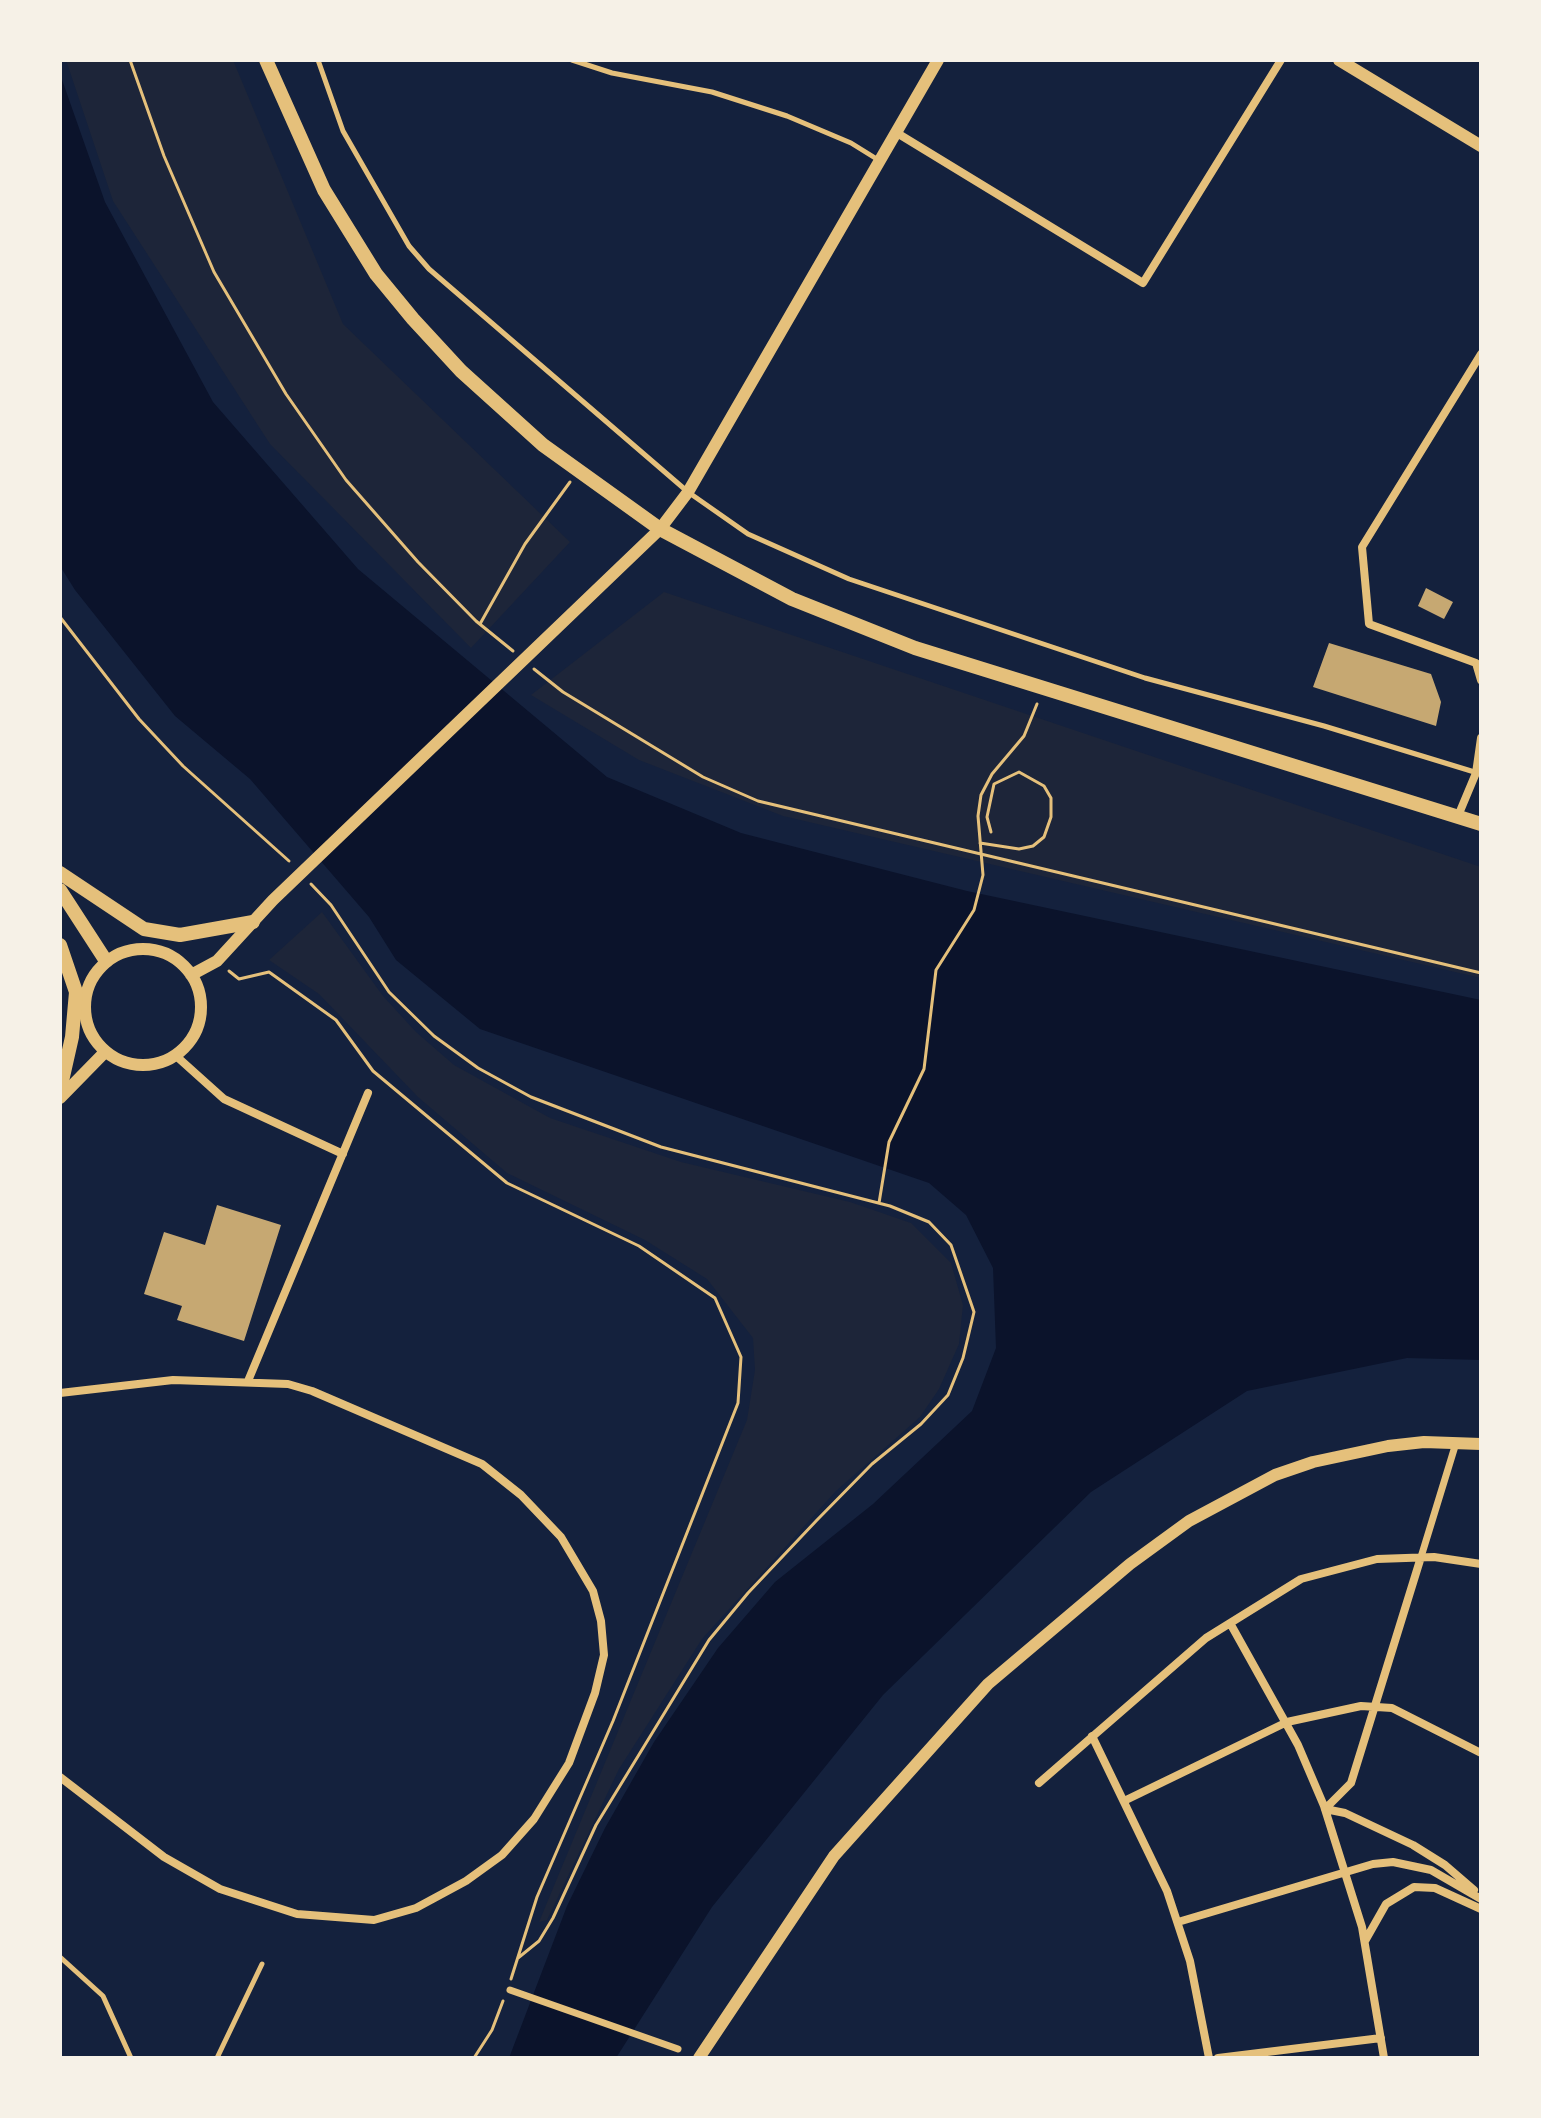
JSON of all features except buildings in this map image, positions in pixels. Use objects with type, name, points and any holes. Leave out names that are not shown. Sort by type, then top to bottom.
[{"type":"main road","points":[[266,60],[324,190],[376,274],[461,371],[578,472],[660,529],[835,619],[1043,689],[1481,824]]},
{"type":"main road","points":[[60,873],[144,929],[180,935],[253,922]]},
{"type":"main road","points":[[60,890],[106,961]]},
{"type":"main road","points":[[60,945],[76,992],[72,1037],[60,1090]]},
{"type":"street","points":[[191,975],[217,961],[273,900],[660,529],[688,492],[938,60]]},
{"type":"street","points":[[897,133],[1143,283],[1281,60]]},
{"type":"street","points":[[1339,60],[1481,146]]},
{"type":"street","points":[[1481,354],[1362,547],[1369,624],[1476,663],[1481,680]]},
{"type":"street","points":[[1458,816],[1478,774],[1481,738]]},
{"type":"street","points":[[132,950],[160,951],[176,959],[191,975],[201,1007],[198,1026],[189,1042],[175,1055],[158,1063],[139,1065],[121,1061],[105,1052],[94,1039],[84,1006],[91,981],[106,961],[132,950]]},
{"type":"street","points":[[60,1098],[105,1052]]},
{"type":"street","points":[[175,1055],[224,1099],[343,1154]]},
{"type":"street","points":[[248,1381],[368,1093]]},
{"type":"street","points":[[60,1393],[173,1380],[288,1384],[312,1391],[482,1464],[521,1495],[561,1537],[593,1591],[601,1621],[604,1655],[595,1693],[569,1763],[534,1819],[502,1855],[466,1881],[416,1908],[363,1921],[297,1914],[242,1897],[192,1876],[60,1777]]},
{"type":"street","points":[[1325,1809],[1351,1783],[1456,1443]]},
{"type":"street","points":[[699,2058],[834,1856],[988,1684],[1119,1572],[1189,1521],[1275,1475],[1313,1462],[1388,1446],[1481,1444]]},
{"type":"street","points":[[1039,1783],[1230,1623],[1278,1590],[1322,1571],[1377,1559],[1421,1557],[1481,1564]]},
{"type":"street","points":[[1230,1623],[1287,1722],[1325,1809],[1348,1872],[1365,1942],[1384,2058]]},
{"type":"street","points":[[1126,1800],[1287,1722],[1361,1706],[1392,1708],[1481,1753]]},
{"type":"street","points":[[1092,1736],[1126,1800],[1178,1922],[1209,2058]]},
{"type":"street","points":[[1325,1809],[1345,1813],[1413,1845],[1445,1865],[1481,1897]]},
{"type":"street","points":[[1178,1922],[1373,1864],[1412,1865],[1450,1879],[1481,1897]]},
{"type":"street","points":[[1365,1942],[1386,1904],[1414,1887],[1435,1888],[1481,1909]]},
{"type":"street","points":[[510,1990],[678,2049]]},
{"type":"street","points":[[1218,2058],[1381,2038]]},
{"type":"lane","points":[[318,60],[343,131],[418,257],[688,492],[748,534],[849,579],[1145,678],[1282,714],[1478,774]]},
{"type":"lane","points":[[572,60],[612,73],[712,92],[787,116],[851,143],[880,161]]},
{"type":"lane","points":[[60,1957],[103,1996],[131,2058]]},
{"type":"lane","points":[[217,2058],[262,1964]]},
{"type":"path","points":[[130,60],[164,156],[214,272],[286,394],[346,480],[418,562],[480,624],[515,653]]},
{"type":"path","points":[[480,624],[525,544],[578,472]]},
{"type":"path","points":[[60,617],[129,707],[183,766],[292,865]]},
{"type":"path","points":[[527,663],[563,692],[703,777],[758,801],[1481,973]]},
{"type":"path","points":[[879,1203],[889,1142],[924,1069],[936,970],[974,910],[983,875],[981,795],[992,774],[1024,736],[1043,689]]},
{"type":"path","points":[[980,843],[1019,849],[1033,846],[1044,837],[1051,817],[1051,798],[1044,786],[1019,772],[994,784],[987,817],[991,832]]},
{"type":"path","points":[[302,875],[331,905],[389,992],[434,1036],[478,1068],[531,1097],[661,1147],[879,1203],[929,1222],[951,1245],[974,1312],[963,1358],[948,1395],[921,1424],[872,1464],[817,1520],[709,1640],[596,1825],[553,1918],[539,1941],[518,1958]]},
{"type":"path","points":[[217,961],[239,979],[269,972],[336,1020],[373,1071],[507,1183],[639,1246],[715,1298],[741,1357],[738,1403],[613,1721],[537,1897],[492,2030],[474,2058]]},
{"type":"shaded area","points":[[66,60],[233,60],[343,324],[570,542],[471,648],[270,444],[113,201]]},
{"type":"shaded area","points":[[60,74],[105,202],[213,402],[358,569],[607,777],[741,833],[967,891],[1481,1000],[1481,1360],[1407,1358],[1247,1391],[1091,1492],[883,1695],[712,1907],[616,2058],[509,2058],[567,1906],[605,1828],[654,1742],[718,1648],[775,1582],[873,1504],[972,1411],[996,1348],[993,1268],[966,1215],[929,1183],[480,1029],[396,960],[369,917],[250,779],[175,716],[75,590],[60,566]]},
{"type":"shaded area","points":[[664,592],[1481,867],[1481,978],[783,816],[639,760],[531,695]]},
{"type":"shaded area","points":[[322,912],[383,996],[416,1032],[454,1065],[550,1118],[681,1162],[850,1202],[911,1223],[951,1263],[963,1305],[959,1344],[939,1389],[920,1417],[836,1491],[702,1639],[619,1769],[547,1920],[539,1922],[747,1420],[755,1370],[753,1338],[707,1279],[645,1240],[507,1173],[418,1097],[319,994],[269,960]]}]
